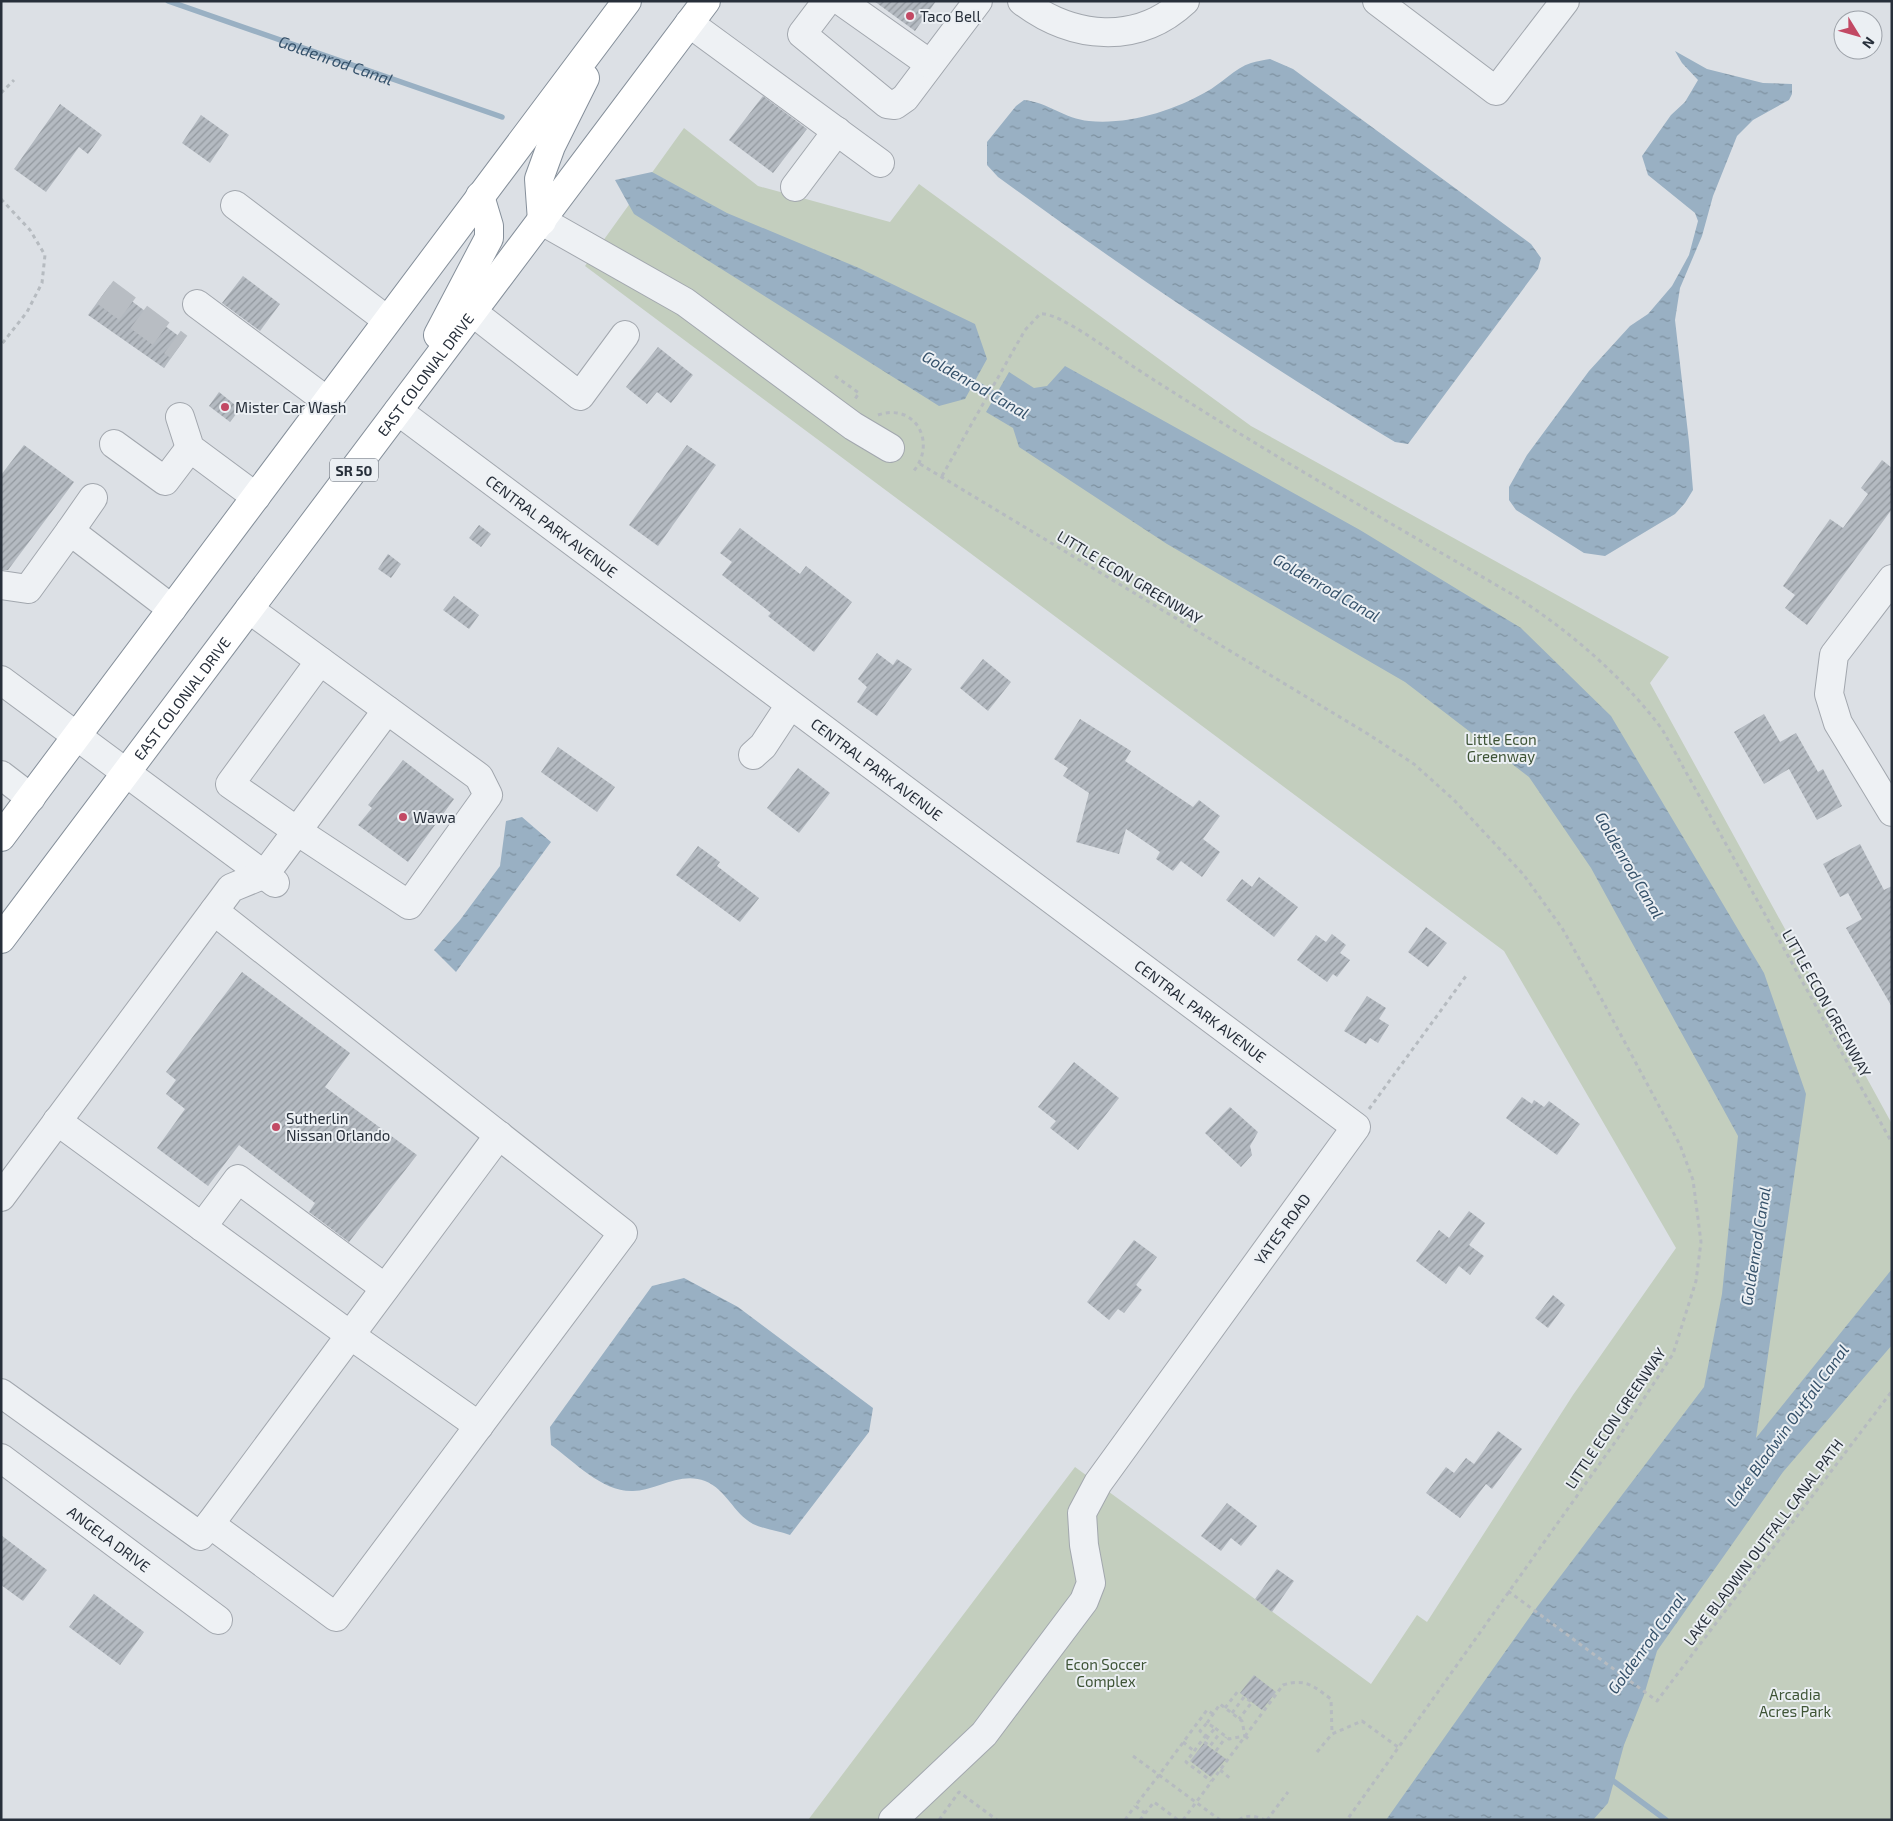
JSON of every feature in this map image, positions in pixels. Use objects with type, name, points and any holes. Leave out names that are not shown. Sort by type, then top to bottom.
[{"type":"highway","points":[[1,837],[628,1]]},
{"type":"highway","points":[[542,221],[539,179],[551,146],[577,92],[628,1]]},
{"type":"highway","name":"EAST COLONIAL DRIVE","points":[[1,939],[398,412],[465,306],[542,221],[706,1]]},
{"type":"highway","points":[[465,306],[489,238],[489,226],[480,196]]},
{"type":"street","points":[[827,1],[802,34],[886,104],[895,105],[906,98],[978,1]]},
{"type":"street","points":[[840,1],[930,64]]},
{"type":"street","points":[[1022,1],[1068,28],[1103,33],[1137,29],[1170,15],[1185,1]]},
{"type":"street","points":[[1378,1],[1496,90],[1565,1]]},
{"type":"street","points":[[689,23],[880,163]]},
{"type":"street","points":[[795,187],[837,131]]},
{"type":"street","points":[[235,205],[387,320]]},
{"type":"street","points":[[542,221],[685,302],[853,426],[890,448]]},
{"type":"street","points":[[197,304],[327,401]]},
{"type":"street","points":[[465,306],[580,396],[625,335]]},
{"type":"street","name":"CENTRAL PARK AVENUE","points":[[398,412],[1356,1127]]},
{"type":"street","points":[[180,417],[190,448],[256,497]]},
{"type":"street","points":[[114,444],[165,480],[190,448]]},
{"type":"street","points":[[1,585],[28,588],[94,498]]},
{"type":"street","points":[[70,532],[172,609]]},
{"type":"street","points":[[1892,579],[1834,655],[1829,694],[1838,723],[1892,812]]},
{"type":"street","points":[[249,609],[320,660],[479,777],[488,795],[409,905],[230,784],[320,660]]},
{"type":"street","points":[[1,680],[126,774],[271,879]]},
{"type":"street","points":[[753,755],[763,746],[790,705]]},
{"type":"street","points":[[1,1197],[231,888],[271,879],[297,831],[387,710]]},
{"type":"street","points":[[1,775],[31,798]]},
{"type":"street","points":[[210,1524],[336,1616],[623,1233],[214,911]]},
{"type":"street","points":[[57,1121],[350,1335],[479,1426]]},
{"type":"street","name":"YATES ROAD","points":[[893,1820],[984,1734],[1084,1601],[1091,1583],[1084,1545],[1082,1513],[1098,1483],[1356,1127]]},
{"type":"street","points":[[1,1393],[200,1536],[499,1135]]},
{"type":"street","points":[[202,1227],[238,1179],[385,1288]]},
{"type":"street","name":"ANGELA DRIVE","points":[[1,1458],[218,1620]]},
{"type":"path","points":[[1,93],[14,80]]},
{"type":"path","points":[[1,199],[30,230],[45,255],[42,283],[27,312],[1,345]]},
{"type":"path","name":"LITTLE ECON GREENWAY","points":[[942,476],[1025,330],[1035,318],[1045,313],[1056,317],[1197,407],[1515,596],[1586,648],[1646,708],[1672,746],[1892,1142]]},
{"type":"path","name":"LITTLE ECON GREENWAY","points":[[920,464],[1375,738],[1414,764],[1441,787],[1514,863],[1562,928],[1680,1145],[1693,1180],[1701,1242],[1696,1281],[1673,1354],[1618,1438],[1347,1820]]},
{"type":"path","points":[[1356,1127],[1466,976]]},
{"type":"path","name":"LAKE BLADWIN OUTFALL CANAL PATH","points":[[1508,1591],[1657,1701],[1892,1391]]},
{"type":"path","points":[[1183,1820],[1283,1685],[1296,1681],[1310,1683],[1331,1699],[1332,1734]]},
{"type":"path","points":[[1225,1708],[1238,1691]]},
{"type":"path","points":[[1232,1713],[1244,1697],[1252,1702],[1240,1719]]},
{"type":"path","points":[[1207,1736],[1200,1731],[1220,1704],[1240,1719],[1245,1736],[1250,1740]]},
{"type":"path","points":[[1125,1820],[1207,1710],[1213,1714]]},
{"type":"path","points":[[1317,1752],[1332,1734],[1362,1721],[1398,1747]]},
{"type":"path","points":[[1207,1723],[1229,1739],[1245,1736]]},
{"type":"path","points":[[1211,1781],[1186,1762],[1215,1728]]},
{"type":"path","points":[[1207,1736],[1204,1742],[1210,1746],[1220,1732]]},
{"type":"path","points":[[1216,1751],[1226,1737]]},
{"type":"path","points":[[1183,1742],[1194,1751]]},
{"type":"path","points":[[1133,1756],[1220,1820]]},
{"type":"path","points":[[1220,1770],[1231,1779]]},
{"type":"path","points":[[939,1820],[959,1792],[997,1820]]},
{"type":"path","points":[[1239,1820],[1242,1817],[1255,1816],[1266,1820],[1288,1792]]},
{"type":"path","points":[[1140,1820],[1154,1802],[1178,1820]]},
{"type":"path","points":[[1135,1806],[1145,1813]]},
{"type":"green space","name":"Little Econ Greenway","points":[[684,128],[758,186],[890,222],[919,184],[1251,426],[1669,657],[1650,683],[1892,1124],[1892,1820],[808,1820],[1075,1467],[1371,1684],[1417,1615],[1427,1622],[1573,1395],[1676,1248],[1504,951],[585,266]]},
{"type":"water","points":[[1675,51],[1707,69],[1763,83],[1792,84],[1792,94],[1789,100],[1753,120],[1737,136],[1713,196],[1702,236],[1680,288],[1675,320],[1693,490],[1675,514],[1605,556],[1584,553],[1516,510],[1509,500],[1509,487],[1527,455],[1589,371],[1630,326],[1648,314],[1672,286],[1689,255],[1698,221],[1695,213],[1648,175],[1642,156],[1671,115],[1685,102],[1698,80],[1682,63]]},
{"type":"water","points":[[1270,59],[1293,69],[1531,244],[1541,258],[1538,269],[1408,444],[1395,442],[1344,411],[1144,281],[998,177],[987,165],[987,142],[1016,106],[1024,100],[1032,101],[1080,120],[1104,122],[1134,119],[1164,111],[1193,99],[1212,89],[1245,65]]},
{"type":"water","points":[[652,172],[727,213],[859,268],[975,324],[987,359],[965,399],[939,406],[634,214],[615,180]]},
{"type":"water","name":"Lake Bladwin Outfall Canal","points":[[1065,366],[1360,530],[1521,628],[1611,716],[1764,973],[1806,1094],[1756,1438],[1892,1269],[1892,1345],[1783,1472],[1657,1651],[1644,1695],[1624,1745],[1608,1803],[1593,1820],[1386,1820],[1534,1611],[1704,1387],[1722,1294],[1738,1136],[1591,868],[1529,777],[1405,682],[1167,544],[1019,447],[1013,428],[986,412],[1009,372],[1034,388],[1047,386]]},
{"type":"water","points":[[522,817],[551,842],[456,972],[434,950],[460,920],[500,866],[506,821]]},
{"type":"water","points":[[684,1278],[738,1307],[873,1408],[869,1432],[790,1535],[753,1524],[740,1514],[719,1490],[705,1481],[686,1478],[641,1490],[622,1490],[610,1487],[589,1475],[551,1445],[550,1427],[652,1286]]},
{"type":"building","name":"Taco Bell","points":[[874,1],[936,1],[915,31]]},
{"type":"building","points":[[763,96],[807,129],[773,173],[729,140]]},
{"type":"building","points":[[60,104],[102,135],[88,154],[79,147],[46,192],[14,169]]},
{"type":"building","points":[[201,115],[229,135],[210,163],[182,143]]},
{"type":"building","points":[[243,276],[280,304],[260,331],[222,303]]},
{"type":"building","points":[[110,285],[184,340],[164,368],[88,315]]},
{"type":"building","points":[[658,347],[693,375],[671,403],[657,392],[647,404],[626,387]]},
{"type":"building","name":"Mister Car Wash","points":[[219,392],[240,409],[230,422],[209,406]]},
{"type":"building","points":[[24,445],[74,482],[8,570],[1,570],[1,475]]},
{"type":"building","points":[[687,445],[716,465],[658,546],[629,525]]},
{"type":"building","points":[[1882,460],[1892,468],[1892,509],[1807,625],[1785,608],[1795,595],[1783,586],[1830,519],[1843,528],[1868,494],[1861,488]]},
{"type":"building","points":[[479,525],[491,534],[481,547],[469,538]]},
{"type":"building","points":[[740,528],[800,574],[806,566],[852,602],[814,652],[768,616],[771,613],[722,575],[732,562],[720,553]]},
{"type":"building","points":[[388,554],[401,564],[391,578],[378,569]]},
{"type":"building","points":[[454,596],[479,615],[469,629],[443,610]]},
{"type":"building","points":[[877,653],[893,665],[897,659],[912,669],[877,716],[857,702],[867,687],[858,679]]},
{"type":"building","points":[[983,659],[1011,682],[988,711],[960,688]]},
{"type":"building","points":[[1764,714],[1780,742],[1796,733],[1818,772],[1823,769],[1842,806],[1817,820],[1789,769],[1764,784],[1734,732]]},
{"type":"building","points":[[1080,719],[1131,751],[1125,761],[1193,807],[1199,800],[1220,816],[1203,839],[1220,852],[1202,877],[1181,861],[1173,871],[1156,859],[1160,852],[1126,829],[1119,854],[1076,842],[1089,793],[1063,776],[1068,768],[1054,759]]},
{"type":"building","points":[[558,747],[615,787],[597,812],[541,772]]},
{"type":"building","name":"Wawa","points":[[403,760],[454,799],[408,862],[358,825],[372,808],[368,805]]},
{"type":"building","points":[[798,768],[830,793],[799,833],[767,808]]},
{"type":"building","points":[[1860,844],[1884,890],[1892,886],[1892,1007],[1846,928],[1862,919],[1848,893],[1840,897],[1823,864]]},
{"type":"building","points":[[698,846],[720,862],[717,866],[759,898],[740,922],[676,875]]},
{"type":"building","points":[[1259,877],[1298,907],[1274,937],[1226,900],[1242,879],[1252,887]]},
{"type":"building","points":[[1426,927],[1447,943],[1428,967],[1408,952]]},
{"type":"building","points":[[1332,934],[1346,945],[1340,953],[1350,960],[1337,977],[1333,974],[1327,982],[1297,960],[1316,935],[1326,942]]},
{"type":"building","name":"Sutherlin Nissan Orlando","points":[[242,972],[350,1053],[325,1087],[417,1155],[349,1242],[309,1212],[315,1203],[239,1145],[208,1186],[157,1148],[185,1109],[166,1094],[176,1080],[166,1072]]},
{"type":"building","points":[[1367,996],[1386,1008],[1379,1019],[1389,1025],[1378,1043],[1370,1038],[1366,1044],[1344,1031]]},
{"type":"building","points":[[1074,1062],[1119,1098],[1078,1150],[1050,1128],[1056,1121],[1038,1107]]},
{"type":"building","points":[[1522,1097],[1532,1104],[1534,1100],[1544,1107],[1549,1101],[1580,1124],[1557,1155],[1506,1118]]},
{"type":"building","points":[[1230,1107],[1258,1132],[1250,1146],[1252,1155],[1241,1167],[1205,1133]]},
{"type":"building","points":[[1469,1211],[1485,1223],[1469,1245],[1484,1256],[1470,1275],[1459,1266],[1446,1284],[1416,1261],[1439,1230],[1449,1238]]},
{"type":"building","points":[[1134,1240],[1157,1257],[1136,1285],[1142,1290],[1124,1313],[1118,1309],[1109,1320],[1087,1302]]},
{"type":"building","points":[[1553,1295],[1565,1305],[1548,1328],[1535,1318]]},
{"type":"building","points":[[1498,1431],[1522,1449],[1492,1489],[1486,1484],[1460,1518],[1426,1493],[1446,1467],[1454,1473],[1466,1458],[1474,1464]]},
{"type":"building","points":[[1227,1503],[1257,1526],[1241,1546],[1231,1538],[1221,1551],[1201,1536]]},
{"type":"building","points":[[1,1535],[47,1570],[23,1601],[1,1585]]},
{"type":"building","points":[[1277,1569],[1294,1581],[1272,1612],[1255,1599]]},
{"type":"building","points":[[94,1594],[144,1632],[120,1665],[69,1627]]},
{"type":"building","points":[[1254,1675],[1276,1692],[1262,1710],[1240,1693]]},
{"type":"building","points":[[1204,1743],[1226,1759],[1211,1777],[1190,1761]]},
{"type":"waterway","name":"Goldenrod Canal","points":[[168,1],[502,117]]},
{"type":"waterway","name":"Goldenrod Canal","points":[[968,379],[1001,398]]},
{"type":"waterway","points":[[1608,1777],[1666,1820]]},
{"type":"tunnel","points":[[105,292],[179,347]]},
{"type":"place","name":"Taco Bell","points":[[910,16]]},
{"type":"place","name":"Mister Car Wash","points":[[225,407]]},
{"type":"place","name":"Wawa","points":[[403,817]]},
{"type":"place","name":"Sutherlin Nissan Orlando","points":[[276,1127]]},
{"type":"park label","name":"Econ Soccer Complex","points":[[1106,1672]]},
{"type":"park label","name":"Arcadia Acres Park","points":[[1795,1702]]}]
